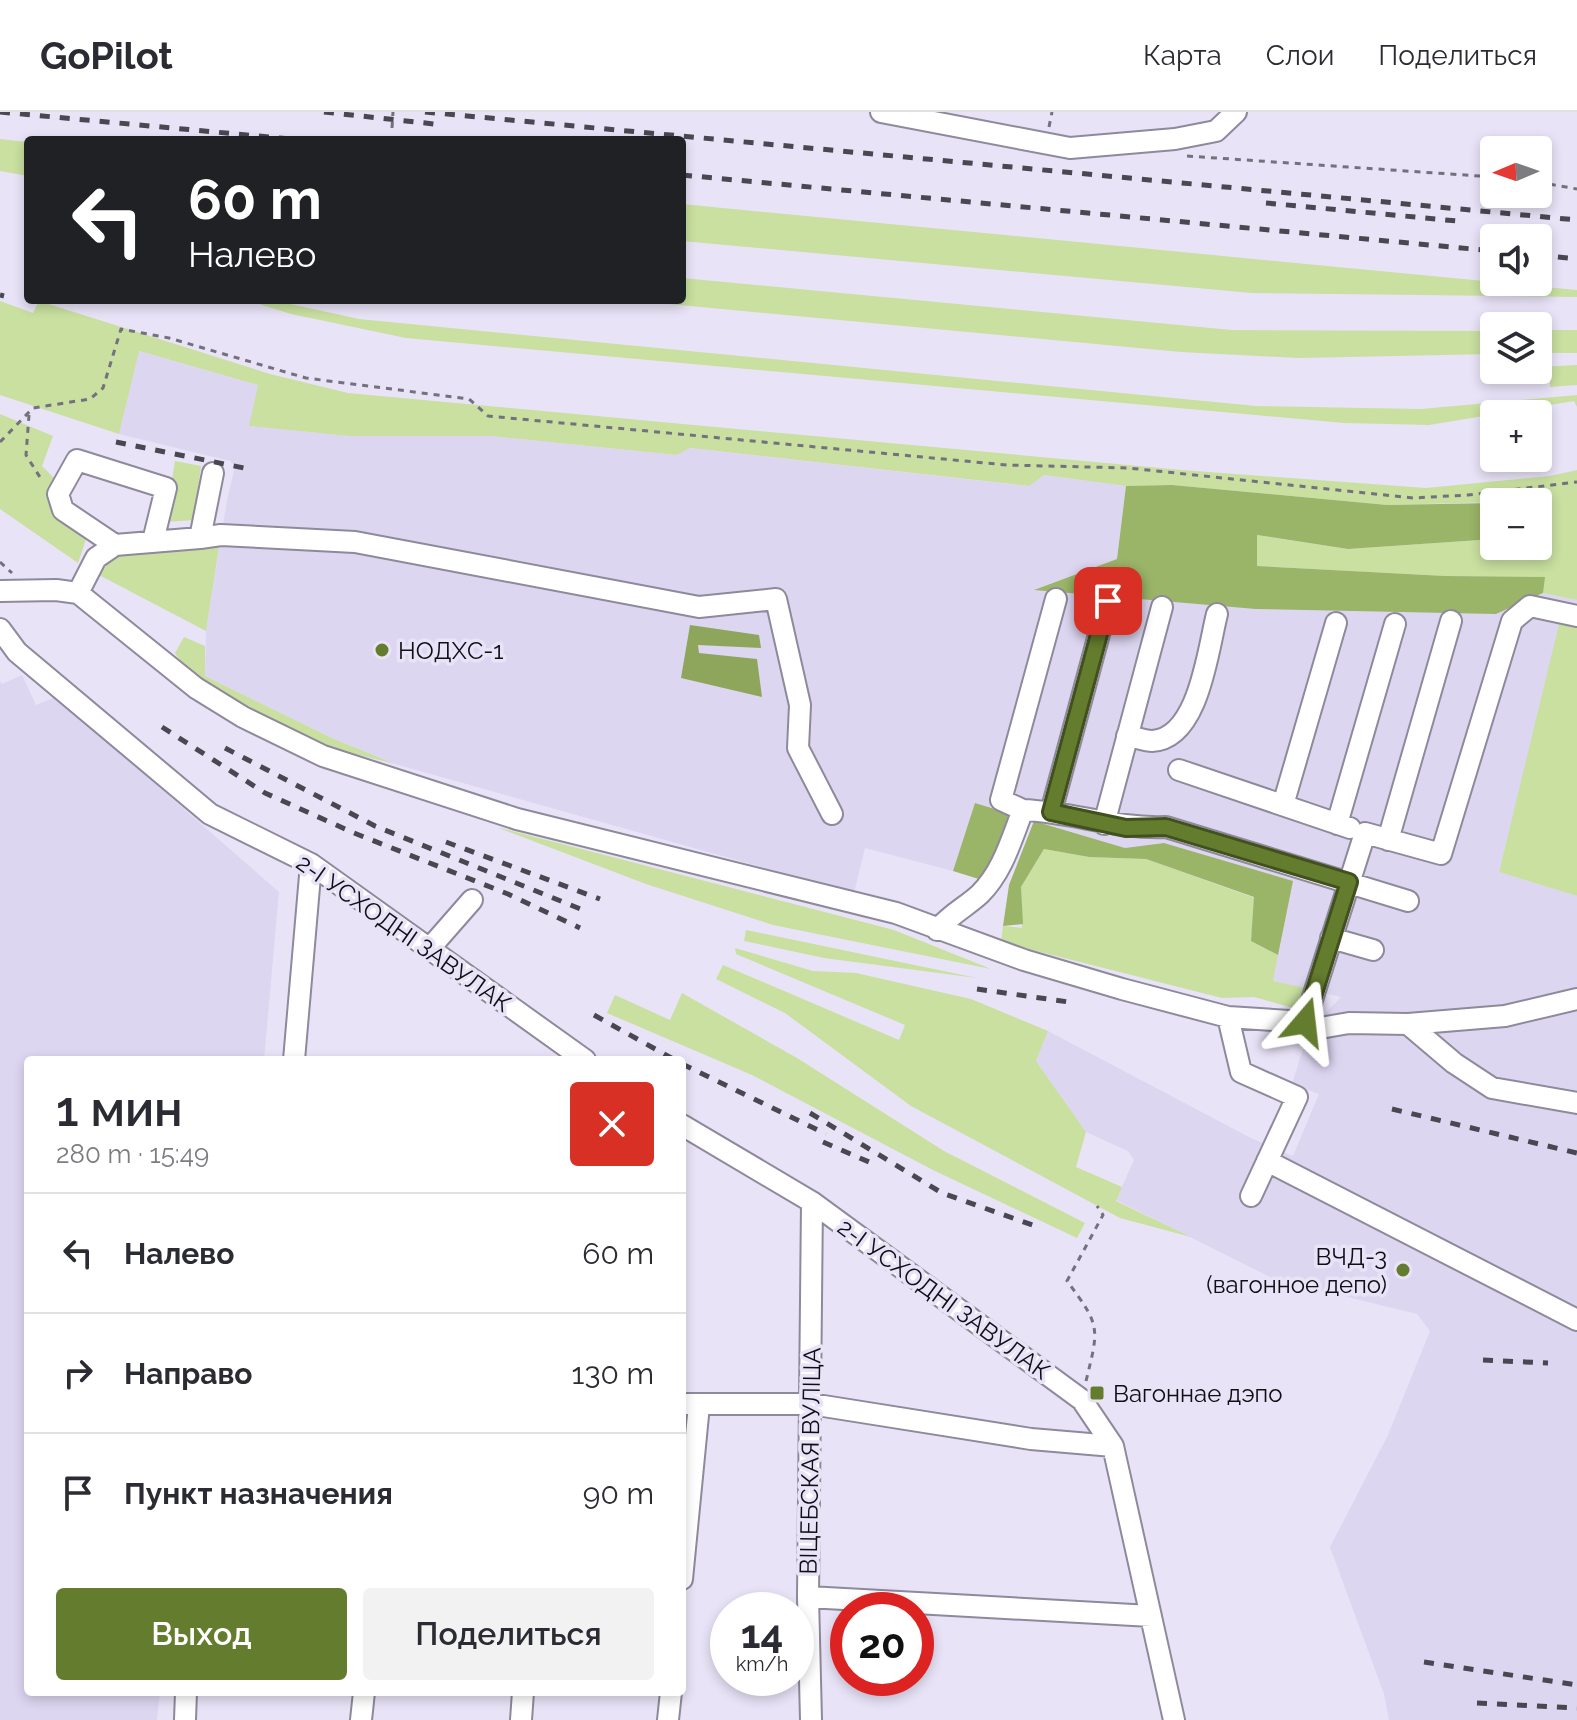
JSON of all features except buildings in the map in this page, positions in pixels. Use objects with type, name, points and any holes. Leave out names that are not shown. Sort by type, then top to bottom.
[{"type":"street","points":[[881,112],[1070,148],[1175,139],[1216,131],[1236,112]]},
{"type":"street","points":[[115,545],[63,510],[58,494],[77,460],[166,488],[153,541]]},
{"type":"street","points":[[200,538],[213,473]]},
{"type":"street","points":[[78,593],[96,558],[115,545],[200,538],[355,542],[699,607],[776,599],[800,705],[798,748],[832,814]]},
{"type":"street","points":[[0,591],[56,590],[78,593],[196,688],[243,717],[323,756],[517,819],[896,913],[1024,960],[1228,1017],[1305,1022]]},
{"type":"street","points":[[1056,599],[1001,800],[1023,810],[1051,812],[1126,828],[1166,827],[1408,901]]},
{"type":"street","points":[[1051,812],[1108,601]]},
{"type":"street","points":[[1179,770],[1365,833],[1441,854],[1512,621],[1530,606],[1577,616]]},
{"type":"street","points":[[1104,824],[1162,607]]},
{"type":"street","points":[[1127,736],[1154,741],[1180,729],[1191,713],[1217,614]]},
{"type":"street","points":[[1388,840],[1451,621]]},
{"type":"street","points":[[1283,805],[1336,623]]},
{"type":"street","points":[[1337,824],[1395,624]]},
{"type":"street","name":"2-І УСХОДНІ ЗАВУЛАК","points":[[0,629],[17,652],[210,814],[311,864],[579,1056]]},
{"type":"street","points":[[937,930],[955,909],[978,896],[999,870],[1023,810]]},
{"type":"street","points":[[1365,833],[1305,1022],[1309,1030],[1349,1023],[1408,1024],[1505,1016],[1577,999]]},
{"type":"street","points":[[294,1056],[311,864]]},
{"type":"street","points":[[430,948],[472,900]]},
{"type":"street","points":[[1331,938],[1373,950]]},
{"type":"street","points":[[1228,1017],[1241,1072],[1297,1097],[1251,1196]]},
{"type":"street","points":[[1408,1024],[1454,1063],[1492,1088],[1577,1103]]},
{"type":"street","name":"2-І УСХОДНІ ЗАВУЛАК","points":[[686,1127],[812,1202],[1082,1400],[1113,1446]]},
{"type":"street","points":[[1267,1161],[1577,1320]]},
{"type":"street","name":"ВІЦЕБСКАЯ ВУЛІЦА","points":[[808,1592],[812,1202]]},
{"type":"street","points":[[686,1492],[690,1405],[811,1404],[1031,1439],[1113,1446],[1174,1720]]},
{"type":"street","points":[[814,1597],[1151,1616]]},
{"type":"street","points":[[185,1720],[186,1696]]},
{"type":"street","points":[[361,1720],[364,1696]]},
{"type":"street","points":[[521,1720],[523,1696]]},
{"type":"street","points":[[668,1720],[671,1696]]},
{"type":"street","name":"ВІЦЕБСКАЯ ВУЛІЦА","points":[[810,1696],[811,1720]]},
{"type":"path","points":[[392,128],[393,112]]},
{"type":"path","points":[[1048,129],[1052,112]]},
{"type":"path","points":[[1180,155],[1480,176]]},
{"type":"path","points":[[1552,185],[1577,189]]},
{"type":"path","points":[[0,442],[33,408],[90,399],[97,394],[103,388],[121,329],[169,338],[306,378],[469,399],[488,416],[1007,465],[1128,468],[1413,498],[1577,482]]},
{"type":"path","points":[[29,414],[26,455],[61,503]]},
{"type":"path","points":[[1082,1400],[1097,1345],[1093,1320],[1067,1281],[1103,1215],[1097,1206]]},
{"type":"shaded area","points":[[0,139],[24,142],[24,175],[0,171]]},
{"type":"shaded area","points":[[686,204],[1480,281],[1480,296],[1252,293],[686,241]]},
{"type":"shaded area","points":[[686,278],[1232,330],[1480,331],[1480,354],[1298,358],[1181,352],[669,304],[686,304]]},
{"type":"shaded area","points":[[1552,288],[1577,290],[1577,297],[1496,296],[1552,296]]},
{"type":"shaded area","points":[[0,301],[33,313],[38,304],[48,304],[270,374],[348,393],[1182,470],[1426,488],[1550,476],[1577,470],[1577,600],[1543,593],[1544,577],[1445,576],[1257,566],[1256,535],[1348,549],[1480,540],[1480,560],[1552,560],[1552,488],[1480,488],[1480,503],[1387,505],[1172,485],[1126,486],[1044,475],[1029,486],[690,448],[676,455],[490,436],[349,436],[249,426],[258,385],[139,351],[119,434],[0,395]]},
{"type":"shaded area","points":[[259,304],[290,304],[359,319],[1256,406],[1421,409],[1480,404],[1480,417],[1429,425],[1344,423],[406,338],[291,314]]},
{"type":"shaded area","points":[[1552,330],[1577,330],[1577,353],[1552,353]]},
{"type":"shaded area","points":[[138,351],[258,385],[250,426],[349,436],[490,436],[675,455],[689,448],[1028,486],[1044,475],[1126,486],[1117,559],[1036,589],[1496,614],[1543,593],[1577,600],[1577,626],[1561,620],[1499,872],[1577,896],[1577,1720],[1389,1720],[1384,1694],[1330,1547],[1388,1435],[1430,1331],[1417,1314],[1274,1279],[1116,1200],[1134,1160],[1128,1151],[1086,1132],[1036,1061],[1048,1031],[1251,1138],[1293,1156],[1319,1094],[1292,1084],[1309,1030],[1341,997],[1273,981],[1292,881],[1164,843],[1125,848],[976,803],[953,871],[865,848],[854,893],[395,764],[334,739],[205,676],[206,631],[235,467],[230,461],[119,434]]},
{"type":"shaded area","points":[[1577,365],[1577,385],[1550,387],[1552,366]]},
{"type":"shaded area","points":[[1577,395],[1577,407],[1574,401],[1552,405],[1552,400],[1521,400]]},
{"type":"shaded area","points":[[0,414],[53,436],[42,466],[55,479],[87,536],[78,563],[0,509]]},
{"type":"shaded area","points":[[175,461],[201,466],[194,520],[165,522]]},
{"type":"shaded area","points":[[1172,485],[1387,505],[1480,503],[1480,540],[1348,549],[1257,535],[1257,566],[1445,576],[1545,577],[1543,593],[1496,614],[1256,609],[1034,590],[1117,559],[1126,486]]},
{"type":"shaded area","points":[[220,541],[206,631],[99,575],[101,563],[117,548]]},
{"type":"shaded area","points":[[1560,620],[1577,626],[1577,896],[1499,872]]},
{"type":"shaded area","points":[[690,625],[759,635],[761,648],[698,645],[699,653],[757,659],[762,697],[681,678]]},
{"type":"shaded area","points":[[184,637],[205,646],[205,676],[334,739],[395,764],[312,743],[187,673],[175,653]]},
{"type":"shaded area","points":[[22,675],[36,705],[56,697],[279,892],[264,1056],[24,1056],[24,1696],[160,1696],[157,1720],[0,1720],[0,681],[2,684]]},
{"type":"shaded area","points":[[975,803],[1015,815],[982,880],[953,871]]},
{"type":"shaded area","points":[[1034,821],[1125,848],[1164,843],[1293,881],[1278,955],[1251,941],[1254,897],[1146,859],[1089,857],[1044,849],[1021,887],[1023,924],[1003,926],[1009,885]]},
{"type":"shaded area","points":[[496,827],[894,930],[991,969],[773,925],[646,884]]},
{"type":"shaded area","points":[[1044,849],[1089,857],[1146,859],[1255,898],[1251,941],[1278,955],[1273,981],[1306,988],[1300,1010],[1254,997],[1222,998],[1001,942],[1003,926],[1022,928],[1021,887]]},
{"type":"shaded area","points":[[746,930],[977,978],[824,958],[744,941]]},
{"type":"shaded area","points":[[735,948],[813,971],[856,973],[971,999],[1048,1031],[1036,1061],[1086,1132],[1076,1167],[1122,1187],[1116,1201],[1191,1237],[1120,1218],[911,1106],[785,1013],[716,979],[723,965],[899,1040],[905,1025],[736,954]]},
{"type":"shaded area","points":[[682,993],[797,1058],[944,1151],[1085,1223],[1077,1238],[933,1170],[752,1075],[607,1013],[615,995],[670,1020]]},
{"type":"railway","points":[[0,112],[258,136]]},
{"type":"railway","points":[[324,112],[443,125]]},
{"type":"railway","points":[[425,112],[681,136]]},
{"type":"railway","points":[[686,136],[1577,220]]},
{"type":"railway","points":[[686,175],[1480,250]]},
{"type":"railway","points":[[1266,203],[1457,221]]},
{"type":"railway","points":[[1552,256],[1577,259]]},
{"type":"railway","points":[[0,295],[4,296]]},
{"type":"railway","points":[[116,442],[249,469]]},
{"type":"railway","points":[[162,727],[265,793],[354,833],[508,894],[580,928]]},
{"type":"railway","points":[[225,748],[375,826],[588,912]]},
{"type":"railway","points":[[446,842],[600,899]]},
{"type":"railway","points":[[977,989],[1076,1003]]},
{"type":"railway","points":[[594,1015],[668,1056]]},
{"type":"railway","points":[[686,1066],[826,1134]]},
{"type":"railway","points":[[1392,1109],[1577,1153]]},
{"type":"railway","points":[[810,1113],[942,1193],[1038,1227]]},
{"type":"railway","points":[[823,1142],[876,1165]]},
{"type":"railway","points":[[1483,1360],[1548,1363]]},
{"type":"railway","points":[[1424,1662],[1577,1685]]},
{"type":"railway","points":[[1477,1703],[1577,1708]]},
{"type":"place","name":"НОДХС-1","points":[[382,650]]},
{"type":"place","name":"ВЧД-3 (вагонное депо)","points":[[1403,1270]]},
{"type":"place","name":"Вагоннае дэпо","points":[[1097,1393]]},
{"type":"route","points":[[1108,601],[1051,812],[1126,828],[1166,827],[1349,882],[1305,1022]]}]
